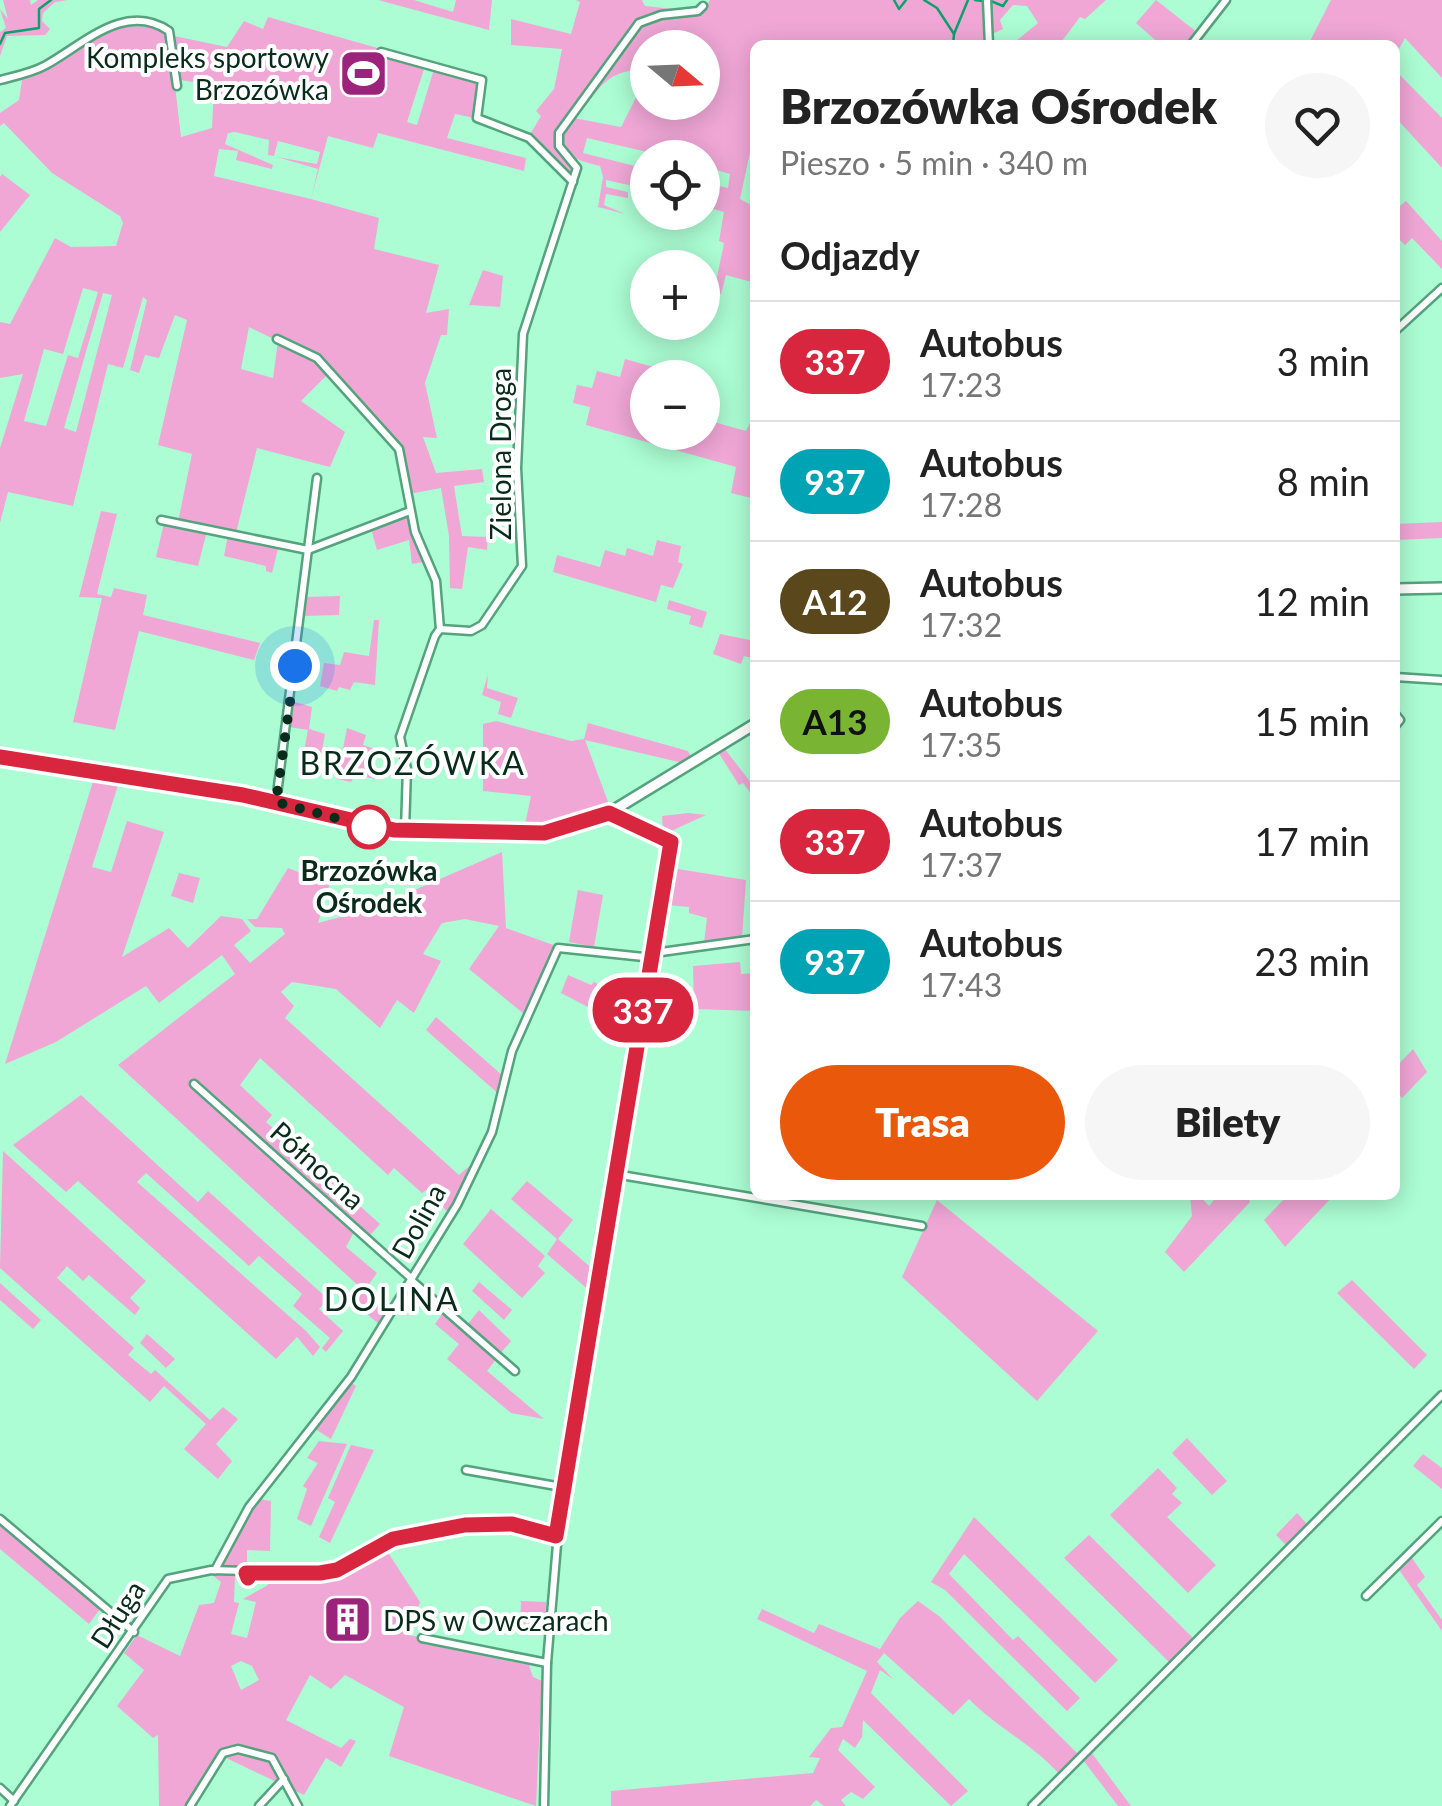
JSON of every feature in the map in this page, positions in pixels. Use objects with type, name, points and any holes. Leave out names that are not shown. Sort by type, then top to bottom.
[{"type":"main road","points":[[1400,590],[1438,588]]},
{"type":"main road","points":[[0,757],[276,802],[405,831],[544,833],[609,813],[750,727]]},
{"type":"street","points":[[1195,40],[1226,0]]},
{"type":"street","points":[[987,1],[989,40]]},
{"type":"street","points":[[380,52],[482,80],[477,118],[530,138],[573,182],[577,168],[559,146],[558,133],[585,102],[639,23],[662,14],[698,11],[703,6]]},
{"type":"street","points":[[0,80],[43,67],[95,33],[126,21],[157,23],[169,32],[177,86]]},
{"type":"street","name":"Zielona Droga","points":[[440,629],[471,631],[482,625],[522,566],[516,468],[524,334],[573,182]]},
{"type":"street","points":[[1400,327],[1442,288]]},
{"type":"street","points":[[1434,296],[1442,306]]},
{"type":"street","points":[[278,339],[317,358],[399,449],[410,511],[436,581],[440,629],[400,737],[406,769],[405,831]]},
{"type":"street","points":[[276,802],[317,478]]},
{"type":"street","points":[[161,520],[308,550],[410,511]]},
{"type":"street","points":[[1400,677],[1442,680]]},
{"type":"street","points":[[544,1806],[547,1663],[562,1487],[671,842],[609,813]]},
{"type":"street","points":[[653,955],[750,940]]},
{"type":"street","name":"Dolina","points":[[214,1570],[261,1488],[345,1384],[457,1205],[492,1132],[512,1052],[558,948],[653,955]]},
{"type":"street","name":"Północna","points":[[194,1084],[514,1371]]},
{"type":"street","points":[[615,1174],[750,1197]]},
{"type":"street","points":[[768,1200],[922,1226]]},
{"type":"street","points":[[1032,1806],[1442,1395]]},
{"type":"street","points":[[466,1470],[562,1487]]},
{"type":"street","points":[[0,1519],[134,1632]]},
{"type":"street","points":[[1366,1596],[1442,1521]]},
{"type":"street","name":"Długa","points":[[12,1803],[168,1580],[192,1571],[337,1570],[393,1539],[465,1525],[512,1524],[556,1536]]},
{"type":"street","points":[[422,1638],[547,1663]]},
{"type":"street","points":[[190,1806],[226,1750],[272,1758],[298,1806]]},
{"type":"street","points":[[258,1806],[284,1779]]},
{"type":"street","points":[[0,1788],[12,1803]]},
{"type":"shaded area","points":[[3,0],[30,0],[31,5],[38,0],[68,0],[55,2],[43,13],[42,21],[50,29],[45,35],[7,36],[0,56],[0,32],[6,28],[0,9],[8,19]]},
{"type":"shaded area","points":[[378,0],[414,0],[453,12],[456,0],[492,0],[489,30]]},
{"type":"shaded area","points":[[576,0],[642,0],[645,6],[703,12],[710,0],[1106,0],[1085,19],[1080,17],[1063,40],[1017,40],[1038,23],[1027,6],[1013,5],[1000,20],[1003,29],[992,34],[990,9],[986,8],[987,40],[750,40],[750,152],[740,199],[750,204],[750,282],[726,275],[721,294],[724,243],[719,241],[724,212],[720,211],[720,186],[728,188],[730,174],[720,171],[720,140],[630,140],[630,148],[587,138],[583,153],[630,165],[630,185],[606,180],[606,187],[628,192],[628,198],[606,194],[604,205],[625,214],[598,207],[603,177],[600,166],[567,152],[560,131],[558,147],[576,167],[571,177],[529,136],[541,116],[536,111],[554,89],[562,49],[511,45],[511,19],[571,34],[580,2]]},
{"type":"shaded area","points":[[1156,0],[1198,33],[1192,40],[1155,40],[1136,23]]},
{"type":"shaded area","points":[[1331,0],[1442,0],[1442,78],[1405,38],[1400,47],[1400,40],[1311,40]]},
{"type":"shaded area","points":[[268,17],[381,49],[381,55],[424,69],[407,122],[417,125],[434,69],[479,81],[474,118],[455,114],[447,138],[526,158],[524,171],[378,133],[373,148],[328,136],[311,199],[379,218],[374,249],[439,265],[426,313],[449,309],[447,335],[441,335],[425,383],[437,438],[423,437],[436,473],[482,469],[484,482],[454,486],[462,536],[488,537],[487,550],[468,547],[462,589],[450,588],[449,536],[441,488],[409,494],[399,444],[332,370],[301,401],[345,432],[330,467],[257,448],[236,533],[178,522],[192,454],[158,445],[187,320],[175,315],[159,358],[145,355],[139,373],[130,370],[147,300],[143,297],[123,368],[108,364],[73,506],[8,492],[0,523],[0,448],[23,374],[0,378],[0,322],[10,324],[55,238],[71,247],[116,246],[123,223],[120,216],[52,173],[4,123],[0,126],[0,113],[19,100],[22,80],[92,38],[129,27],[149,27],[169,34],[181,137],[212,128],[214,85],[180,80],[174,36],[227,47],[244,21],[263,29]],"holes":[[[228,133],[269,140],[268,155],[274,156],[278,141],[320,152],[317,164],[277,157],[318,169],[311,199],[214,176],[219,149],[238,151],[236,160],[272,169],[273,165],[225,144]],[[83,288],[98,292],[78,358],[68,355],[46,426],[24,421],[44,349],[63,354]],[[103,293],[112,295],[76,432],[64,428]],[[249,327],[278,341],[273,378],[241,369]]]},
{"type":"shaded area","points":[[1400,75],[1442,118],[1442,168],[1400,122]]},
{"type":"shaded area","points":[[2,174],[30,195],[0,232],[0,177]]},
{"type":"shaded area","points":[[1406,201],[1442,241],[1442,269],[1412,238],[1405,245],[1400,240],[1400,206]]},
{"type":"shaded area","points":[[483,270],[503,276],[500,307],[469,305]]},
{"type":"shaded area","points":[[625,359],[630,360],[630,437],[586,425],[590,407],[573,403],[577,385],[592,388],[597,371],[620,377]]},
{"type":"shaded area","points":[[750,423],[750,498],[731,493],[736,467],[675,450],[720,450],[720,424],[746,431]]},
{"type":"shaded area","points":[[101,511],[117,514],[97,594],[111,597],[114,588],[147,595],[143,615],[260,643],[254,660],[139,631],[115,730],[73,722],[102,598],[79,597]]},
{"type":"shaded area","points":[[408,513],[425,562],[412,564],[409,540],[377,550],[371,529]]},
{"type":"shaded area","points":[[1442,522],[1442,538],[1400,540],[1400,524]]},
{"type":"shaded area","points":[[164,523],[207,531],[198,566],[156,557]]},
{"type":"shaded area","points":[[228,535],[279,545],[272,573],[266,571],[266,566],[224,556]]},
{"type":"shaded area","points":[[657,540],[681,546],[678,562],[683,564],[673,588],[661,585],[656,602],[553,572],[557,555],[600,567],[605,550],[625,556],[627,548],[653,556]]},
{"type":"shaded area","points":[[340,596],[339,615],[303,616],[304,597]]},
{"type":"shaded area","points":[[669,600],[707,612],[702,628],[689,624],[691,616],[667,609]]},
{"type":"shaded area","points":[[374,620],[379,620],[375,685],[354,682],[350,690],[339,687],[337,691],[320,686],[324,663],[340,665],[344,652],[369,656]]},
{"type":"shaded area","points":[[720,634],[750,640],[750,658],[744,656],[741,664],[713,654]]},
{"type":"shaded area","points":[[488,674],[487,688],[518,698],[511,718],[498,714],[501,702],[482,695]]},
{"type":"shaded area","points":[[292,701],[312,707],[309,729],[325,734],[321,756],[304,751],[308,730],[289,727]]},
{"type":"shaded area","points":[[496,721],[571,741],[584,739],[588,723],[688,751],[691,757],[683,763],[585,740],[610,807],[567,823],[524,829],[531,796],[483,791],[483,724]]},
{"type":"shaded area","points":[[347,728],[366,735],[363,745],[375,749],[375,779],[355,775],[351,782],[337,779]]},
{"type":"shaded area","points":[[724,748],[750,782],[750,792],[743,783],[739,785],[718,752]]},
{"type":"shaded area","points":[[95,775],[120,779],[92,867],[111,872],[127,821],[164,832],[122,957],[169,928],[188,948],[221,916],[242,919],[251,931],[234,945],[250,963],[285,934],[282,928],[255,927],[247,919],[257,919],[288,868],[314,878],[318,873],[331,879],[318,923],[371,909],[502,852],[506,928],[556,946],[524,1014],[469,969],[499,926],[465,919],[442,923],[423,954],[441,961],[414,1013],[397,1000],[380,1028],[336,989],[292,982],[281,992],[294,1006],[285,1018],[459,1175],[473,1163],[449,1214],[428,1189],[422,1193],[394,1168],[388,1175],[260,1058],[240,1085],[272,1115],[266,1122],[380,1224],[365,1241],[354,1232],[346,1247],[377,1273],[364,1291],[388,1312],[380,1325],[354,1303],[363,1290],[118,1065],[235,974],[222,955],[159,1003],[146,986],[56,1042],[5,1064]]},
{"type":"shaded area","points":[[706,815],[669,832],[663,830],[662,816]]},
{"type":"shaded area","points":[[672,868],[746,880],[742,938],[704,943],[707,918],[689,913],[689,907],[666,905]]},
{"type":"shaded area","points":[[179,873],[200,878],[193,903],[171,896]]},
{"type":"shaded area","points":[[578,890],[603,895],[594,947],[569,942]]},
{"type":"shaded area","points":[[740,962],[741,974],[750,973],[750,1011],[694,1009],[693,966]]},
{"type":"shaded area","points":[[568,975],[591,985],[594,982],[640,1007],[636,1032],[561,993]]},
{"type":"shaded area","points":[[436,1017],[503,1076],[501,1096],[426,1030]]},
{"type":"shaded area","points":[[1413,1049],[1427,1072],[1402,1098],[1400,1096],[1400,1063]]},
{"type":"shaded area","points":[[81,1095],[198,1202],[208,1191],[328,1299],[319,1309],[343,1331],[326,1352],[322,1348],[330,1338],[293,1306],[302,1294],[259,1256],[249,1266],[146,1173],[137,1182],[306,1331],[320,1347],[313,1356],[297,1337],[276,1359],[78,1181],[66,1192],[13,1145]]},
{"type":"shaded area","points":[[3,1151],[146,1281],[130,1298],[140,1308],[135,1315],[89,1275],[83,1281],[67,1266],[57,1278],[134,1348],[128,1355],[151,1374],[155,1370],[210,1420],[223,1407],[238,1419],[216,1444],[232,1461],[218,1479],[184,1449],[206,1424],[164,1386],[150,1402],[0,1268]]},
{"type":"shaded area","points":[[527,1181],[573,1220],[558,1239],[595,1271],[591,1292],[547,1254],[557,1239],[511,1199]]},
{"type":"shaded area","points":[[937,1200],[1098,1331],[1037,1401],[902,1277]]},
{"type":"shaded area","points":[[1190,1200],[1204,1200],[1209,1206],[1214,1200],[1250,1202],[1184,1272],[1165,1252],[1192,1216]]},
{"type":"shaded area","points":[[1283,1200],[1329,1200],[1285,1247],[1264,1220]]},
{"type":"shaded area","points":[[491,1209],[545,1256],[538,1266],[545,1273],[522,1298],[463,1244]]},
{"type":"shaded area","points":[[1352,1280],[1427,1355],[1414,1369],[1337,1293]]},
{"type":"shaded area","points":[[479,1282],[512,1310],[504,1320],[472,1291]]},
{"type":"shaded area","points":[[0,1283],[41,1320],[33,1329],[0,1300]]},
{"type":"shaded area","points":[[479,1310],[511,1341],[500,1354],[467,1325]]},
{"type":"shaded area","points":[[444,1311],[497,1358],[487,1371],[544,1419],[511,1413],[447,1359],[459,1344],[435,1324]]},
{"type":"shaded area","points":[[147,1334],[175,1359],[166,1368],[140,1343]]},
{"type":"shaded area","points":[[350,1382],[356,1386],[331,1439],[315,1429]]},
{"type":"shaded area","points":[[1187,1438],[1227,1481],[1212,1495],[1172,1453]]},
{"type":"shaded area","points":[[319,1441],[347,1444],[311,1526],[297,1519],[307,1489],[303,1486],[318,1463],[307,1458]]},
{"type":"shaded area","points":[[351,1445],[374,1450],[330,1543],[319,1537],[335,1502],[328,1498]]},
{"type":"shaded area","points":[[1423,1454],[1442,1468],[1442,1489],[1413,1466]]},
{"type":"shaded area","points":[[1158,1468],[1177,1488],[1172,1494],[1182,1503],[1167,1517],[1216,1565],[1188,1593],[1110,1515]]},
{"type":"shaded area","points":[[260,1499],[271,1501],[270,1551],[247,1550],[247,1567],[222,1566],[219,1563]]},
{"type":"shaded area","points":[[1297,1513],[1308,1525],[1287,1546],[1276,1535]]},
{"type":"shaded area","points":[[974,1517],[1118,1660],[1095,1683],[964,1554],[949,1574],[1013,1640],[1018,1636],[1080,1698],[1067,1711],[945,1590],[931,1582]]},
{"type":"shaded area","points":[[0,1521],[100,1609],[89,1624],[0,1549]]},
{"type":"shaded area","points":[[1089,1535],[1194,1639],[1170,1663],[1064,1558]]},
{"type":"shaded area","points":[[387,1551],[420,1602],[408,1635],[419,1637],[425,1644],[529,1665],[533,1677],[542,1681],[536,1806],[389,1756],[404,1707],[345,1675],[331,1689],[310,1675],[286,1720],[341,1748],[350,1739],[356,1741],[341,1767],[326,1758],[304,1795],[224,1757],[190,1806],[159,1806],[158,1735],[153,1738],[117,1706],[144,1670],[124,1653],[137,1635],[180,1656],[199,1605],[214,1603],[221,1582],[212,1575],[235,1576],[234,1602],[239,1603],[231,1634],[247,1638],[256,1602],[243,1599],[268,1585],[266,1580],[324,1577]],"holes":[[[241,1661],[252,1666],[259,1680],[241,1690],[231,1666]]]},
{"type":"shaded area","points":[[1410,1555],[1425,1577],[1417,1585],[1442,1620],[1442,1631],[1397,1567]]},
{"type":"shaded area","points":[[521,1601],[546,1602],[545,1632],[520,1631]]},
{"type":"shaded area","points":[[918,1601],[939,1616],[1080,1756],[1060,1775],[969,1699],[953,1715],[884,1653],[877,1662],[893,1679],[880,1670],[871,1693],[968,1791],[951,1806],[863,1720],[862,1737],[855,1748],[843,1739],[838,1750],[875,1787],[863,1799],[851,1792],[841,1800],[846,1806],[824,1806],[816,1800],[810,1806],[611,1806],[611,1791],[813,1773],[820,1758],[809,1757],[831,1728],[842,1727],[867,1671],[757,1619],[762,1609],[814,1633],[819,1624],[880,1649],[900,1618]]},
{"type":"shaded area","points":[[1091,1752],[1131,1806],[1118,1806],[1083,1760]]},
{"type":"waterway","points":[[0,44],[5,33],[39,28],[39,9],[51,0]]},
{"type":"waterway","points":[[894,0],[899,9],[906,0]]},
{"type":"waterway","points":[[924,0],[937,8],[954,34],[953,40]]},
{"type":"waterway","points":[[954,34],[968,0]]},
{"type":"waterway","points":[[975,0],[983,1]]},
{"type":"waterway","points":[[991,1],[1003,6],[1007,0]]},
{"type":"bus line","name":"337","points":[[0,757],[251,797],[386,830],[544,833],[609,813],[671,842],[556,1536],[512,1524],[465,1525],[393,1539],[337,1570],[246,1573],[248,1578]]},
{"type":"place","name":"Kompleks sportowy Brzozówka","points":[[364,73]]},
{"type":"place","name":"Brzozówka Ośrodek","points":[[369,827]]},
{"type":"place","name":"DPS w Owczarach","points":[[348,1620]]},
{"type":"district","name":"BRZOZÓWKA","points":[[413,762]]},
{"type":"district","name":"DOLINA","points":[[392,1298]]},
{"type":"route","points":[[295,666],[276,802],[369,827]]}]
